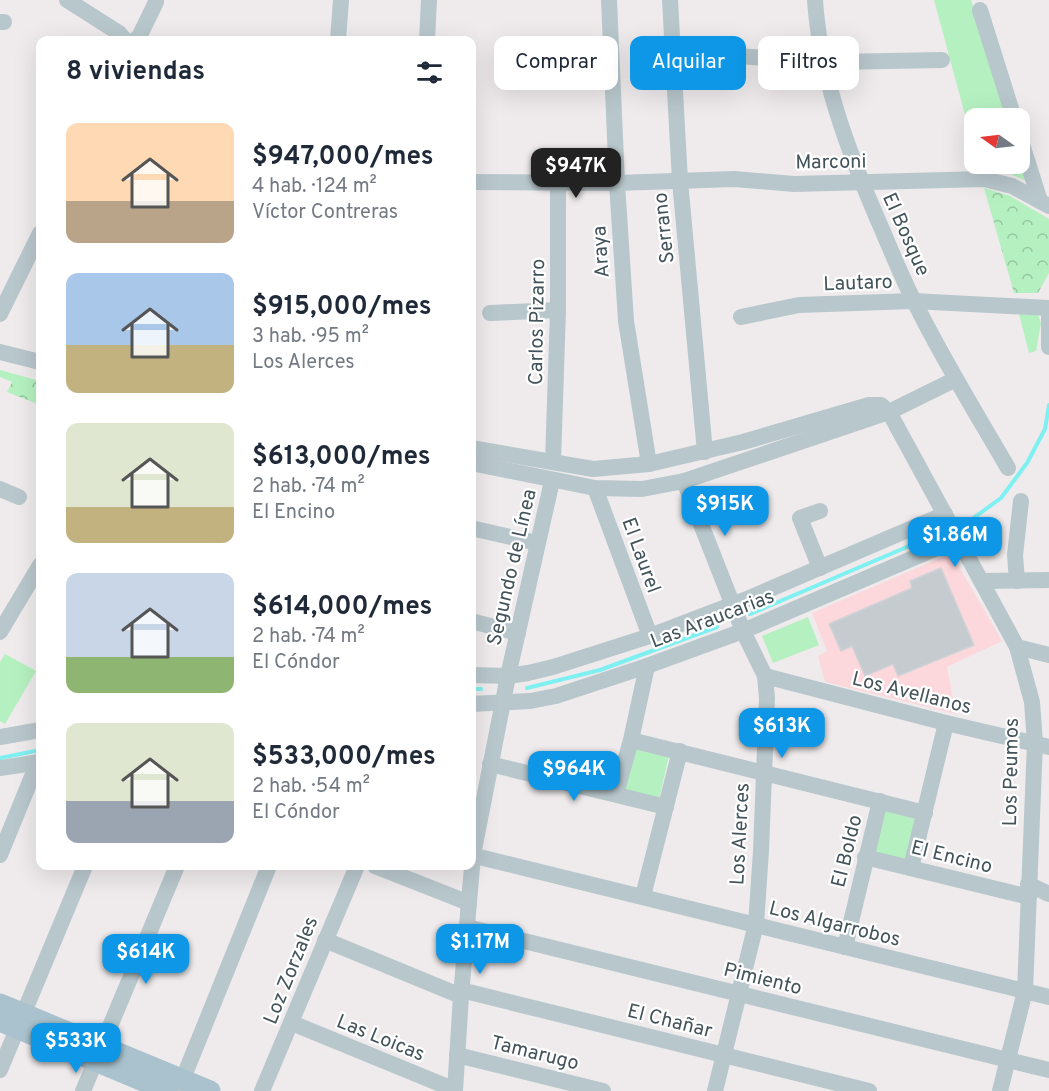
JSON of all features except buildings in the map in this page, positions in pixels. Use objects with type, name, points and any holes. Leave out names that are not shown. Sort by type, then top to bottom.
[{"type":"main road","points":[[0,1004],[14,1021],[98,1053],[176,1087],[210,1091]]},
{"type":"street","points":[[67,0],[122,36]]},
{"type":"street","points":[[338,36],[341,0]]},
{"type":"street","points":[[428,36],[429,0]]},
{"type":"street","name":"Araya","points":[[609,0],[626,321],[649,464]]},
{"type":"street","name":"Serrano","points":[[670,0],[671,36]]},
{"type":"street","name":"El Bosque","points":[[815,0],[819,36]]},
{"type":"street","points":[[139,36],[156,2]]},
{"type":"street","points":[[980,10],[1011,108]]},
{"type":"street","points":[[859,61],[942,60]]},
{"type":"street","name":"Serrano","points":[[674,90],[680,181],[705,452]]},
{"type":"street","name":"El Bosque","points":[[830,90],[861,181],[913,301],[1008,468]]},
{"type":"street","points":[[1030,165],[1044,203]]},
{"type":"street","name":"Marconi","points":[[476,182],[617,183],[734,178],[794,184],[984,179],[1012,186],[1044,203]]},
{"type":"street","name":"Carlos Pizarro","points":[[553,462],[558,310],[558,182]]},
{"type":"street","points":[[0,314],[36,242]]},
{"type":"street","name":"Lautaro","points":[[741,317],[799,305],[913,301],[1049,308]]},
{"type":"street","points":[[490,313],[558,310]]},
{"type":"street","points":[[1049,313],[1049,347]]},
{"type":"street","points":[[0,352],[36,361]]},
{"type":"street","points":[[476,464],[595,489],[642,489],[684,481],[889,412],[956,379]]},
{"type":"street","points":[[476,449],[593,469],[649,464],[705,452],[852,408],[881,405],[889,412]]},
{"type":"street","name":"Los Peumos","points":[[889,412],[1017,647],[1042,745],[1029,890],[1024,991],[1000,1091]]},
{"type":"street","name":"Segundo de Línea","points":[[476,835],[508,676],[552,481]]},
{"type":"street","name":"Los Alerces","points":[[684,481],[743,631],[765,676],[767,698],[756,924],[715,1091]]},
{"type":"street","points":[[0,489],[19,497]]},
{"type":"street","name":"El Laurel","points":[[595,489],[650,636]]},
{"type":"street","points":[[1017,581],[1015,555],[1021,501]]},
{"type":"street","points":[[820,511],[800,518],[820,568]]},
{"type":"street","name":"Las Araucarias","points":[[476,675],[508,676],[553,667],[650,636],[733,605],[945,514]]},
{"type":"street","points":[[476,529],[537,543]]},
{"type":"street","name":"Las Araucarias","points":[[476,704],[530,701],[556,696],[647,666],[743,631],[958,539]]},
{"type":"street","points":[[981,581],[1049,580]]},
{"type":"street","points":[[0,632],[6,610],[32,590]]},
{"type":"street","points":[[476,622],[518,633]]},
{"type":"street","points":[[1017,647],[1049,655]]},
{"type":"street","points":[[616,794],[631,740],[647,666]]},
{"type":"street","name":"Los Avellanos","points":[[765,676],[946,723],[1042,745]]},
{"type":"street","points":[[911,868],[946,723]]},
{"type":"street","points":[[0,737],[36,731]]},
{"type":"street","name":"El Encino","points":[[631,740],[925,813]]},
{"type":"street","points":[[643,896],[680,751]]},
{"type":"street","points":[[0,768],[36,762]]},
{"type":"street","points":[[490,764],[666,807]]},
{"type":"street","points":[[0,855],[36,769]]},
{"type":"street","name":"El Boldo","points":[[844,947],[880,801]]},
{"type":"street","name":"Los Algarrobos","points":[[476,856],[1049,997]]},
{"type":"street","name":"El Encino","points":[[865,857],[1049,894]]},
{"type":"street","points":[[0,1070],[14,1021],[83,870]]},
{"type":"street","points":[[83,1091],[175,870]]},
{"type":"street","points":[[176,1087],[267,870]]},
{"type":"street","name":"Loz Zorzales","points":[[262,1091],[355,870]]},
{"type":"street","points":[[385,870],[469,903]]},
{"type":"street","name":"Segundo de Línea","points":[[455,1090],[471,870]]},
{"type":"street","name":"Pimiento","points":[[467,927],[1049,1070]]},
{"type":"street","name":"El Chañar","points":[[325,940],[461,993],[869,1091]]},
{"type":"street","name":"Las Loicas","points":[[292,1023],[455,1090]]},
{"type":"street","name":"Tamarugo","points":[[457,1055],[603,1091]]},
{"type":"shaded area","points":[[947,555],[954,558],[1002,641],[947,667],[956,714],[825,682],[818,656],[827,651],[812,613]]},
{"type":"green space","points":[[934,0],[971,0],[1006,108],[964,108],[964,111]]},
{"type":"green space","points":[[1011,174],[1025,174],[1030,183]]},
{"type":"green space","points":[[984,188],[1010,196],[1049,219],[1049,273],[1038,293],[1014,293]]},
{"type":"green space","points":[[1019,314],[1038,315],[1041,323],[1036,351],[1029,353]]},
{"type":"green space","points":[[0,370],[36,380],[36,403],[7,392],[12,382],[0,377]]},
{"type":"green space","points":[[808,617],[819,645],[773,663],[762,636]]},
{"type":"green space","points":[[5,654],[36,671],[5,724],[0,721],[0,662]]},
{"type":"green space","points":[[633,748],[669,756],[659,799],[621,792]]},
{"type":"green space","points":[[882,806],[919,815],[907,861],[871,851]]},
{"type":"waterway","points":[[968,522],[1001,498],[1027,463],[1045,429],[1049,405]]},
{"type":"waterway","points":[[750,614],[935,535]]},
{"type":"waterway","points":[[527,688],[600,670],[717,627]]},
{"type":"waterway","points":[[476,689],[481,689]]},
{"type":"waterway","points":[[0,758],[36,751]]}]
